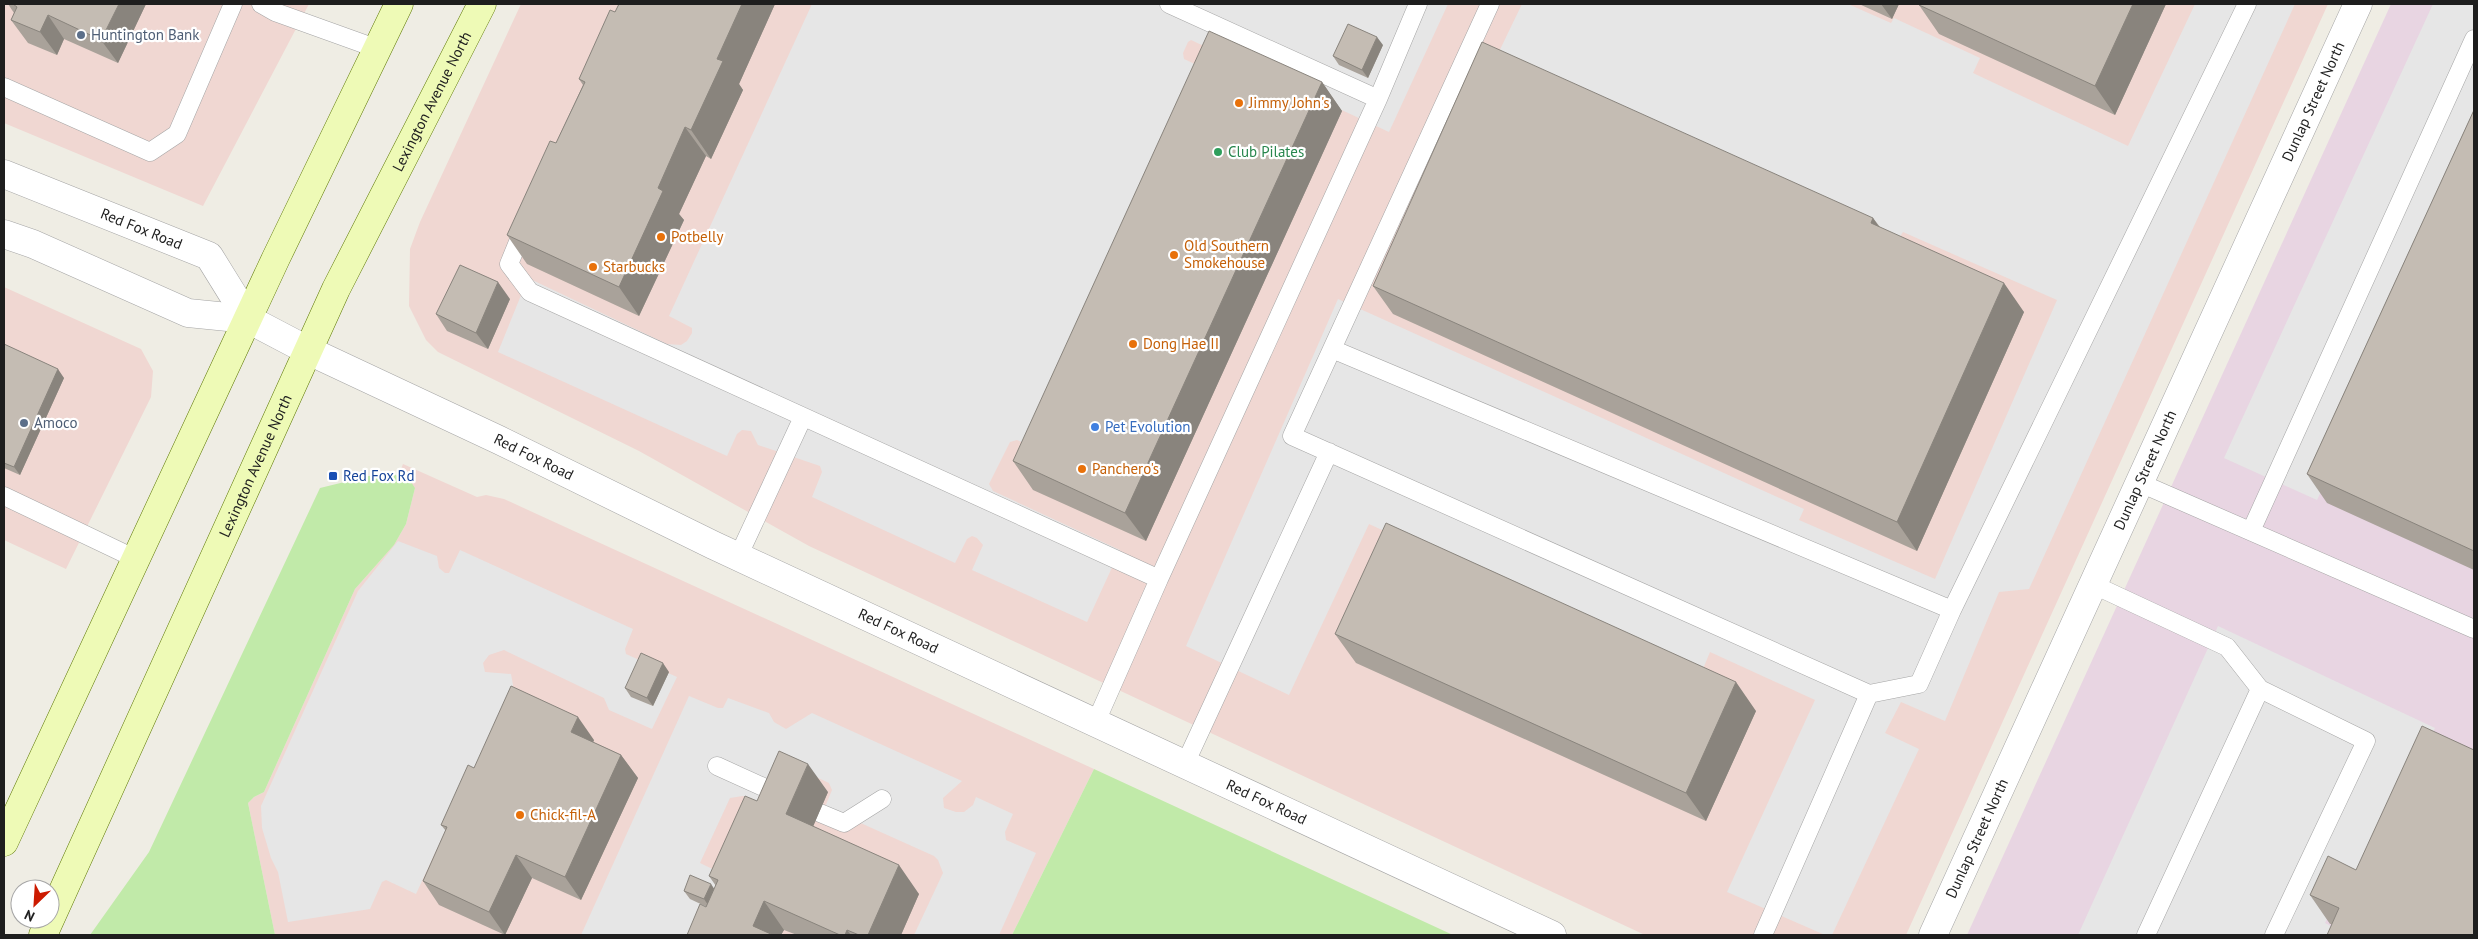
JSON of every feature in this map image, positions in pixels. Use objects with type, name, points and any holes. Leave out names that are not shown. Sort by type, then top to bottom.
[{"type":"main road","points":[[4,842],[248,319],[399,4]]},
{"type":"main road","name":"Lexington Avenue North","points":[[43,935],[336,289],[482,4]]},
{"type":"street","name":"Dunlap Street North","points":[[1933,935],[2358,4]]},
{"type":"street","name":"Red Fox Road","points":[[4,174],[209,256],[248,319]]},
{"type":"street","name":"Red Fox Road","points":[[4,234],[33,244],[188,313],[248,319],[308,350],[499,440],[738,557],[1552,935]]},
{"type":"lane","points":[[4,87],[150,152],[177,134],[233,4]]},
{"type":"lane","points":[[261,4],[275,12],[378,49]]},
{"type":"lane","points":[[1169,4],[1378,99]]},
{"type":"lane","points":[[1095,724],[1159,579],[1378,99],[1418,4]]},
{"type":"lane","points":[[1490,4],[1292,436],[1870,694],[1919,684],[1952,610],[2247,4]]},
{"type":"lane","points":[[2251,531],[2474,40]]},
{"type":"lane","points":[[532,209],[509,264],[530,292],[1159,579]]},
{"type":"lane","points":[[1332,349],[1952,610]]},
{"type":"lane","points":[[738,557],[803,417]]},
{"type":"lane","points":[[1185,764],[1329,452]]},
{"type":"lane","points":[[2140,483],[2474,629]]},
{"type":"lane","points":[[4,496],[136,559]]},
{"type":"lane","points":[[2094,585],[2227,646],[2260,689],[2366,740],[2274,935]]},
{"type":"lane","points":[[2146,935],[2260,689]]},
{"type":"lane","points":[[1763,935],[1870,694]]},
{"type":"lane","points":[[717,766],[790,800]]},
{"type":"lane","points":[[820,813],[844,823],[882,799]]},
{"type":"shaded area","points":[[4,4],[309,4],[203,206],[4,123]]},
{"type":"shaded area","points":[[521,4],[2328,4],[1906,935],[1645,935],[809,546],[639,451],[438,352],[426,340],[409,306],[410,249],[420,222]]},
{"type":"shaded area","points":[[812,4],[1448,4],[1389,132],[1191,40],[1188,42],[1183,53],[1184,59],[1212,72],[1039,450],[1017,440],[1010,442],[989,484],[993,491],[1120,550],[1087,622],[972,570],[983,545],[977,538],[972,536],[967,539],[955,563],[812,497],[822,472],[820,466],[758,445],[751,431],[742,430],[737,434],[727,456],[498,352],[528,278],[667,344],[681,345],[687,341],[692,333],[692,328],[669,316]]},
{"type":"shaded area","points":[[1522,4],[1848,4],[1891,23],[1894,18],[1980,58],[1973,73],[2128,146],[2195,4],[2295,4],[2029,589],[1999,592],[1945,721],[1901,702],[1885,733],[1919,749],[1832,935],[1825,935],[1727,892],[1815,700],[1710,652],[1700,676],[1369,524],[1289,695],[1186,646],[1338,299],[1804,509],[1799,520],[1935,579],[2057,300],[1903,232],[1895,244],[1494,62]]},
{"type":"shaded area","points":[[2391,4],[2474,4],[2474,935],[1967,935]]},
{"type":"shaded area","points":[[2433,4],[2474,4],[2474,159],[2317,500],[2224,458]]},
{"type":"shaded area","points":[[4,287],[141,349],[153,371],[151,397],[66,569],[4,540]]},
{"type":"shaded area","points":[[403,464],[477,497],[486,495],[504,499],[1094,769],[1012,935],[275,935],[248,803],[254,797],[264,792],[355,589],[394,545],[406,524],[415,488],[405,478],[398,476]]},
{"type":"shaded area","points":[[398,541],[437,556],[439,568],[445,573],[449,573],[460,550],[633,629],[625,649],[626,654],[677,677],[652,729],[609,710],[604,698],[504,650],[489,655],[483,663],[485,672],[511,674],[513,685],[416,894],[386,880],[382,882],[370,909],[288,922],[278,872],[271,858],[262,828],[261,806],[358,591]]},
{"type":"shaded area","points":[[2218,626],[2435,728],[2362,886],[2346,879],[2325,923],[2342,932],[2340,935],[2078,935]]},
{"type":"shaded area","points":[[689,696],[718,708],[723,708],[728,698],[769,713],[774,722],[786,729],[812,713],[962,781],[943,798],[944,808],[956,812],[964,812],[973,805],[976,797],[1013,814],[1005,832],[1006,840],[1036,853],[999,935],[914,935],[943,873],[938,860],[934,856],[825,807],[832,790],[829,783],[799,769],[772,808],[743,796],[730,798],[700,863],[729,877],[702,935],[581,935]]},
{"type":"green space","points":[[391,473],[411,482],[415,488],[406,524],[394,545],[355,589],[264,792],[254,797],[248,803],[275,935],[90,935],[149,852],[320,488],[369,476]]},
{"type":"green space","points":[[1094,769],[1453,935],[1012,935]]},
{"type":"building","points":[[13,4],[119,4],[101,40],[48,15],[40,32],[11,20],[17,7]]},
{"type":"building","points":[[619,4],[742,4],[717,59],[723,61],[691,130],[685,127],[658,188],[663,191],[619,287],[507,235],[550,141],[556,143],[585,82],[579,79],[610,10],[615,12]]},
{"type":"building","points":[[1920,4],[2133,4],[2095,86]]},
{"type":"building","points":[[1348,24],[1377,37],[1362,70],[1333,56]]},
{"type":"building","points":[[1209,31],[1322,82],[1125,513],[1013,461]]},
{"type":"building","points":[[1482,42],[1873,218],[1871,223],[2004,283],[1897,522],[1373,286]]},
{"type":"building","points":[[2474,110],[2474,551],[2307,474]]},
{"type":"building","points":[[460,265],[498,282],[476,333],[436,314]]},
{"type":"building","name":"Amoco","points":[[4,344],[58,369],[14,467],[4,463]]},
{"type":"building","points":[[1386,523],[1736,682],[1686,793],[1335,634]]},
{"type":"building","points":[[641,653],[663,663],[647,698],[625,688]]},
{"type":"building","points":[[511,686],[578,717],[571,732],[621,755],[565,877],[516,855],[489,912],[423,881],[447,827],[441,825],[468,765],[474,768]]},
{"type":"building","points":[[2422,726],[2474,750],[2474,935],[2327,935],[2339,908],[2310,895],[2328,856],[2356,870]]},
{"type":"building","points":[[779,751],[808,764],[786,814],[899,865],[868,935],[859,935],[847,930],[845,935],[840,935],[764,901],[753,926],[773,935],[687,935],[700,904],[706,907],[718,880],[709,876],[745,796],[757,801]]},
{"type":"building","points":[[690,875],[711,884],[704,899],[684,891]]},
{"type":"place","name":"Huntington Bank","points":[[81,35]]},
{"type":"place","name":"Jimmy John's","points":[[1239,103]]},
{"type":"place","name":"Club Pilates","points":[[1218,152]]},
{"type":"place","name":"Potbelly","points":[[661,237]]},
{"type":"place","name":"Old Southern Smokehouse","points":[[1174,255]]},
{"type":"place","name":"Starbucks","points":[[593,267]]},
{"type":"place","name":"Dong Hae II","points":[[1133,344]]},
{"type":"place","name":"Amoco","points":[[24,423]]},
{"type":"place","name":"Pet Evolution","points":[[1095,427]]},
{"type":"place","name":"Panchero's","points":[[1082,469]]},
{"type":"place","name":"Red Fox Rd","points":[[333,476]]},
{"type":"place","name":"Chick-fil-A","points":[[520,815]]}]
